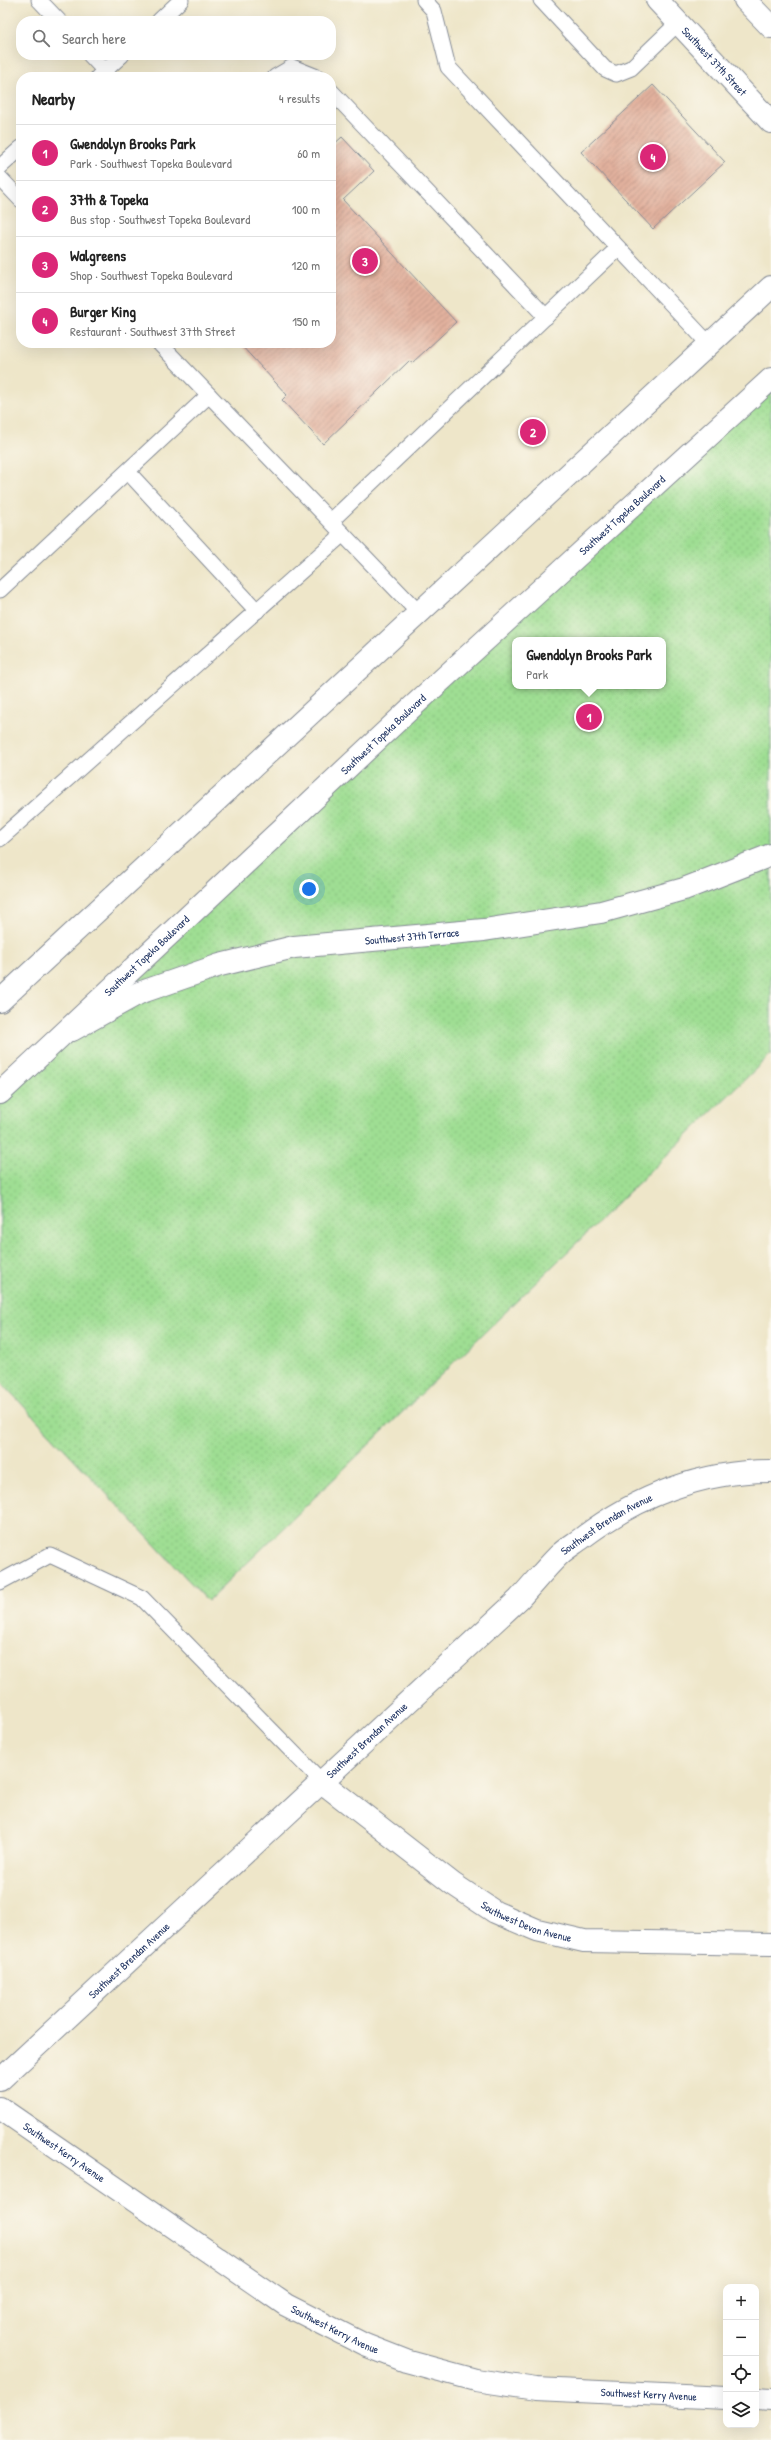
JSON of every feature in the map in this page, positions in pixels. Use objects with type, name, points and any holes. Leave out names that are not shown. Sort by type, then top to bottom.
[{"type":"street","name":"Southwest 37th Street","points":[[657,0],[771,122]]},
{"type":"street","points":[[745,0],[771,28]]},
{"type":"street","points":[[0,1001],[771,287]]},
{"type":"street","name":"Southwest Topeka Boulevard","points":[[0,1093],[410,709],[771,379]]},
{"type":"street","name":"Southwest 37th Terrace","points":[[61,1037],[139,993],[220,965],[294,947],[484,930],[601,912],[684,889],[771,855]]},
{"type":"street","name":"Southwest Brendan Avenue","points":[[0,2080],[323,1783],[519,1599],[559,1555],[605,1520],[652,1495],[685,1484],[718,1476],[750,1471],[771,1471]]},
{"type":"street","name":"Southwest Devon Avenue","points":[[323,1783],[452,1884],[495,1912],[537,1930],[584,1941],[771,1944]]},
{"type":"street","name":"Southwest Kerry Avenue","points":[[0,2108],[286,2305],[365,2345],[406,2361],[476,2380],[536,2389],[723,2398]]},
{"type":"street","points":[[759,2399],[771,2400]]},
{"type":"lane","points":[[39,0],[54,16]]},
{"type":"lane","points":[[164,16],[181,0]]},
{"type":"lane","points":[[424,0],[434,11],[448,67],[709,344]]},
{"type":"lane","points":[[541,0],[605,69],[616,74],[631,68],[678,23]]},
{"type":"lane","points":[[93,60],[100,72]]},
{"type":"lane","points":[[103,72],[116,60]]},
{"type":"lane","points":[[284,72],[292,67],[304,72]]},
{"type":"lane","points":[[336,96],[546,317]]},
{"type":"lane","points":[[0,167],[16,153]]},
{"type":"lane","points":[[0,178],[16,195]]},
{"type":"lane","points":[[331,522],[618,248]]},
{"type":"lane","points":[[164,348],[419,613]]},
{"type":"lane","points":[[0,590],[209,395]]},
{"type":"lane","points":[[128,472],[257,611]]},
{"type":"lane","points":[[0,839],[343,534]]},
{"type":"lane","points":[[0,1582],[50,1555],[142,1598],[323,1783]]},
{"type":"green space","points":[[771,380],[771,1054],[208,1601],[0,1381],[0,1093]]},
{"type":"building","points":[[653,85],[725,162],[653,229],[581,152]]},
{"type":"building","points":[[342,137],[374,171],[343,200],[456,322],[412,363],[409,361],[323,444],[282,400],[287,395],[244,348],[336,348],[336,142]]},
{"type":"place","name":"Burger King","points":[[653,157]]},
{"type":"place","name":"Walgreens","points":[[365,261]]},
{"type":"place","name":"37th & Topeka","points":[[533,432]]},
{"type":"place","name":"Gwendolyn Brooks Park","points":[[589,717]]}]
